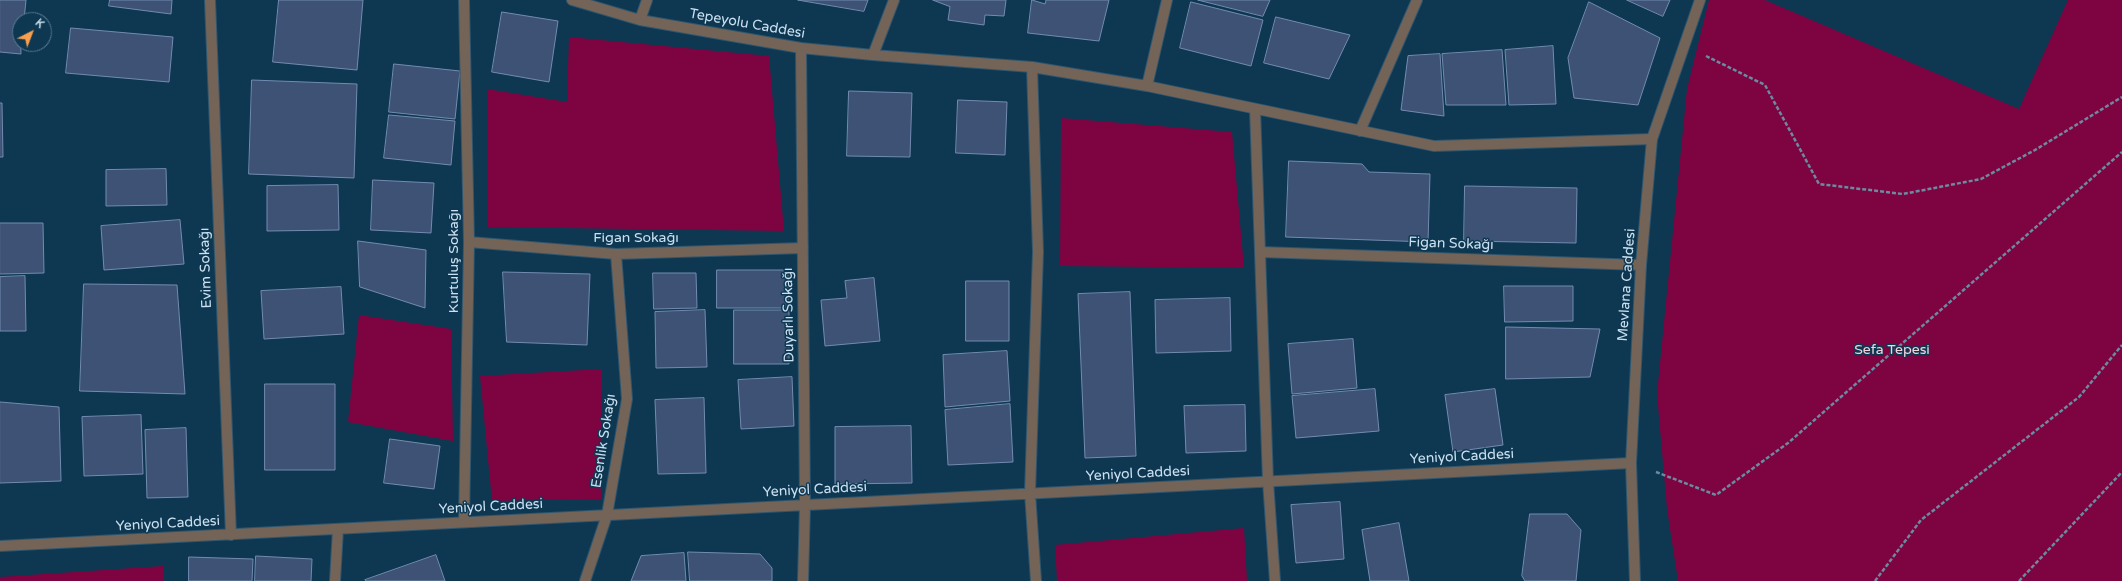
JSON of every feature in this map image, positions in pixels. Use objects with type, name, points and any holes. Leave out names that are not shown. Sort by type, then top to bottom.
[{"type":"street","name":"Evim Sokağı","points":[[210,0],[231,535]]},
{"type":"street","name":"Kurtuluş Sokağı","points":[[464,0],[470,242],[464,522]]},
{"type":"street","name":"Tepeyolu Caddesi","points":[[572,0],[640,20],[801,48],[1032,68],[1147,86],[1434,146],[1652,139]]},
{"type":"street","points":[[640,20],[646,0]]},
{"type":"street","points":[[873,55],[894,0]]},
{"type":"street","points":[[1147,86],[1167,0]]},
{"type":"street","points":[[1360,131],[1417,0]]},
{"type":"street","name":"Mevlana Caddesi","points":[[1635,581],[1631,463],[1641,265],[1652,139],[1700,0]]},
{"type":"street","name":"Duyarlı Sokağı","points":[[801,48],[805,505],[803,581]]},
{"type":"street","points":[[1032,68],[1038,252],[1030,493],[1036,581]]},
{"type":"street","points":[[1255,109],[1268,481],[1275,581]]},
{"type":"street","name":"Figan Sokağı","points":[[470,242],[616,254],[803,248]]},
{"type":"street","name":"Figan Sokağı","points":[[1260,252],[1641,265]]},
{"type":"street","name":"Esenlik Sokağı","points":[[585,581],[607,515],[627,399],[616,254]]},
{"type":"street","name":"Yeniyol Caddesi","points":[[0,546],[1631,463]]},
{"type":"street","points":[[335,581],[338,529]]},
{"type":"path","points":[[1684,46],[1765,85],[1820,184],[1903,194],[1981,179],[2034,150],[2122,97]]},
{"type":"path","points":[[1631,463],[1716,495],[1788,443],[2122,152]]},
{"type":"path","points":[[1875,581],[1921,520],[2079,398],[2122,345]]},
{"type":"path","points":[[2019,581],[2122,472]]},
{"type":"green space","name":"Sefa Tepesi","points":[[1709,0],[1765,0],[2019,109],[2068,0],[2122,0],[2122,581],[1678,581],[1667,509],[1657,394],[1687,89]]},
{"type":"green space","points":[[569,37],[769,56],[784,231],[488,227],[487,89],[567,102]]},
{"type":"green space","points":[[1061,118],[1232,132],[1244,268],[1060,266]]},
{"type":"green space","points":[[359,315],[451,329],[453,441],[348,422]]},
{"type":"green space","points":[[601,369],[602,499],[492,501],[480,376]]},
{"type":"green space","points":[[1244,528],[1247,581],[1057,581],[1055,545]]},
{"type":"green space","points":[[163,566],[164,581],[0,581],[0,577]]},
{"type":"building","points":[[0,0],[26,0],[25,12],[12,12],[12,52],[21,52],[21,54],[0,52]]},
{"type":"building","points":[[110,0],[172,0],[171,14],[109,6]]},
{"type":"building","points":[[279,0],[363,0],[357,70],[273,62]]},
{"type":"building","points":[[798,0],[868,0],[864,11]]},
{"type":"building","points":[[933,0],[1006,0],[1004,16],[985,15],[984,25],[948,20],[950,7]]},
{"type":"building","points":[[1032,0],[1045,4],[1046,0],[1109,0],[1099,41],[1028,33]]},
{"type":"building","points":[[1198,0],[1270,0],[1263,16]]},
{"type":"building","points":[[1627,0],[1670,0],[1663,16]]},
{"type":"building","points":[[1191,2],[1263,20],[1251,66],[1180,48]]},
{"type":"building","points":[[1589,2],[1660,38],[1638,105],[1574,98],[1568,58]]},
{"type":"building","points":[[502,12],[558,21],[549,82],[492,72]]},
{"type":"building","points":[[1276,17],[1350,35],[1329,79],[1264,63]]},
{"type":"building","points":[[71,28],[173,37],[169,82],[66,73]]},
{"type":"building","points":[[1553,46],[1556,104],[1509,105],[1505,50]]},
{"type":"building","points":[[1502,50],[1506,105],[1446,105],[1442,54]]},
{"type":"building","points":[[1440,54],[1444,116],[1401,110],[1408,56]]},
{"type":"building","points":[[394,64],[460,71],[455,119],[389,112]]},
{"type":"building","points":[[252,80],[357,84],[354,178],[249,174]]},
{"type":"building","points":[[849,91],[912,93],[910,157],[847,156]]},
{"type":"building","points":[[958,100],[1007,102],[1005,155],[956,153]]},
{"type":"building","points":[[0,103],[2,103],[3,157],[0,157]]},
{"type":"building","points":[[389,115],[455,121],[451,165],[384,158]]},
{"type":"building","points":[[1289,161],[1362,164],[1369,172],[1430,174],[1428,242],[1286,237]]},
{"type":"building","points":[[166,169],[167,205],[106,206],[106,170]]},
{"type":"building","points":[[373,180],[434,183],[431,233],[371,230]]},
{"type":"building","points":[[338,185],[339,230],[267,231],[267,186]]},
{"type":"building","points":[[1465,186],[1577,188],[1576,243],[1464,241]]},
{"type":"building","points":[[180,220],[184,264],[104,270],[101,226]]},
{"type":"building","points":[[0,223],[43,223],[44,273],[0,274]]},
{"type":"building","points":[[358,241],[426,250],[425,308],[360,287]]},
{"type":"building","points":[[717,270],[788,270],[788,308],[717,308]]},
{"type":"building","points":[[503,272],[590,274],[587,345],[507,342]]},
{"type":"building","points":[[653,273],[696,273],[697,308],[654,309]]},
{"type":"building","points":[[25,276],[26,331],[0,331],[0,277]]},
{"type":"building","points":[[874,278],[880,341],[825,346],[821,300],[847,298],[845,281]]},
{"type":"building","points":[[966,281],[1009,281],[1009,341],[966,341]]},
{"type":"building","points":[[84,284],[177,285],[185,394],[80,391]]},
{"type":"building","points":[[1504,286],[1573,286],[1573,321],[1505,322]]},
{"type":"building","points":[[341,287],[344,334],[264,339],[261,291]]},
{"type":"building","points":[[1130,292],[1136,456],[1085,458],[1078,294]]},
{"type":"building","points":[[1230,298],[1231,351],[1156,353],[1155,300]]},
{"type":"building","points":[[705,310],[707,367],[656,368],[655,312]]},
{"type":"building","points":[[734,310],[789,310],[789,364],[734,364]]},
{"type":"building","points":[[1506,327],[1600,329],[1590,377],[1506,379]]},
{"type":"building","points":[[1353,339],[1357,388],[1292,394],[1288,344]]},
{"type":"building","points":[[1007,351],[1010,401],[945,407],[943,355]]},
{"type":"building","points":[[792,377],[794,426],[741,429],[738,380]]},
{"type":"building","points":[[265,384],[335,384],[335,470],[265,470]]},
{"type":"building","points":[[1375,389],[1379,431],[1296,438],[1292,396]]},
{"type":"building","points":[[1495,389],[1503,445],[1453,452],[1445,395]]},
{"type":"building","points":[[704,398],[706,473],[658,474],[655,400]]},
{"type":"building","points":[[0,402],[59,407],[61,481],[0,483]]},
{"type":"building","points":[[1010,404],[1013,462],[948,465],[945,410]]},
{"type":"building","points":[[1245,405],[1246,451],[1186,453],[1184,406]]},
{"type":"building","points":[[141,415],[143,474],[84,476],[82,417]]},
{"type":"building","points":[[911,426],[912,483],[835,484],[835,427]]},
{"type":"building","points":[[186,428],[188,497],[147,498],[145,430]]},
{"type":"building","points":[[390,439],[440,446],[434,489],[384,483]]},
{"type":"building","points":[[1340,502],[1344,559],[1296,563],[1291,505]]},
{"type":"building","points":[[1530,514],[1567,514],[1581,530],[1576,581],[1525,581],[1522,576]]},
{"type":"building","points":[[1399,523],[1409,581],[1370,581],[1362,530]]},
{"type":"building","points":[[688,552],[760,554],[772,568],[772,581],[690,581]]},
{"type":"building","points":[[684,553],[686,581],[631,581],[641,556]]},
{"type":"building","points":[[436,555],[445,581],[365,580]]},
{"type":"building","points":[[256,556],[312,559],[311,581],[255,581]]},
{"type":"building","points":[[189,557],[253,559],[252,581],[189,581]]}]
